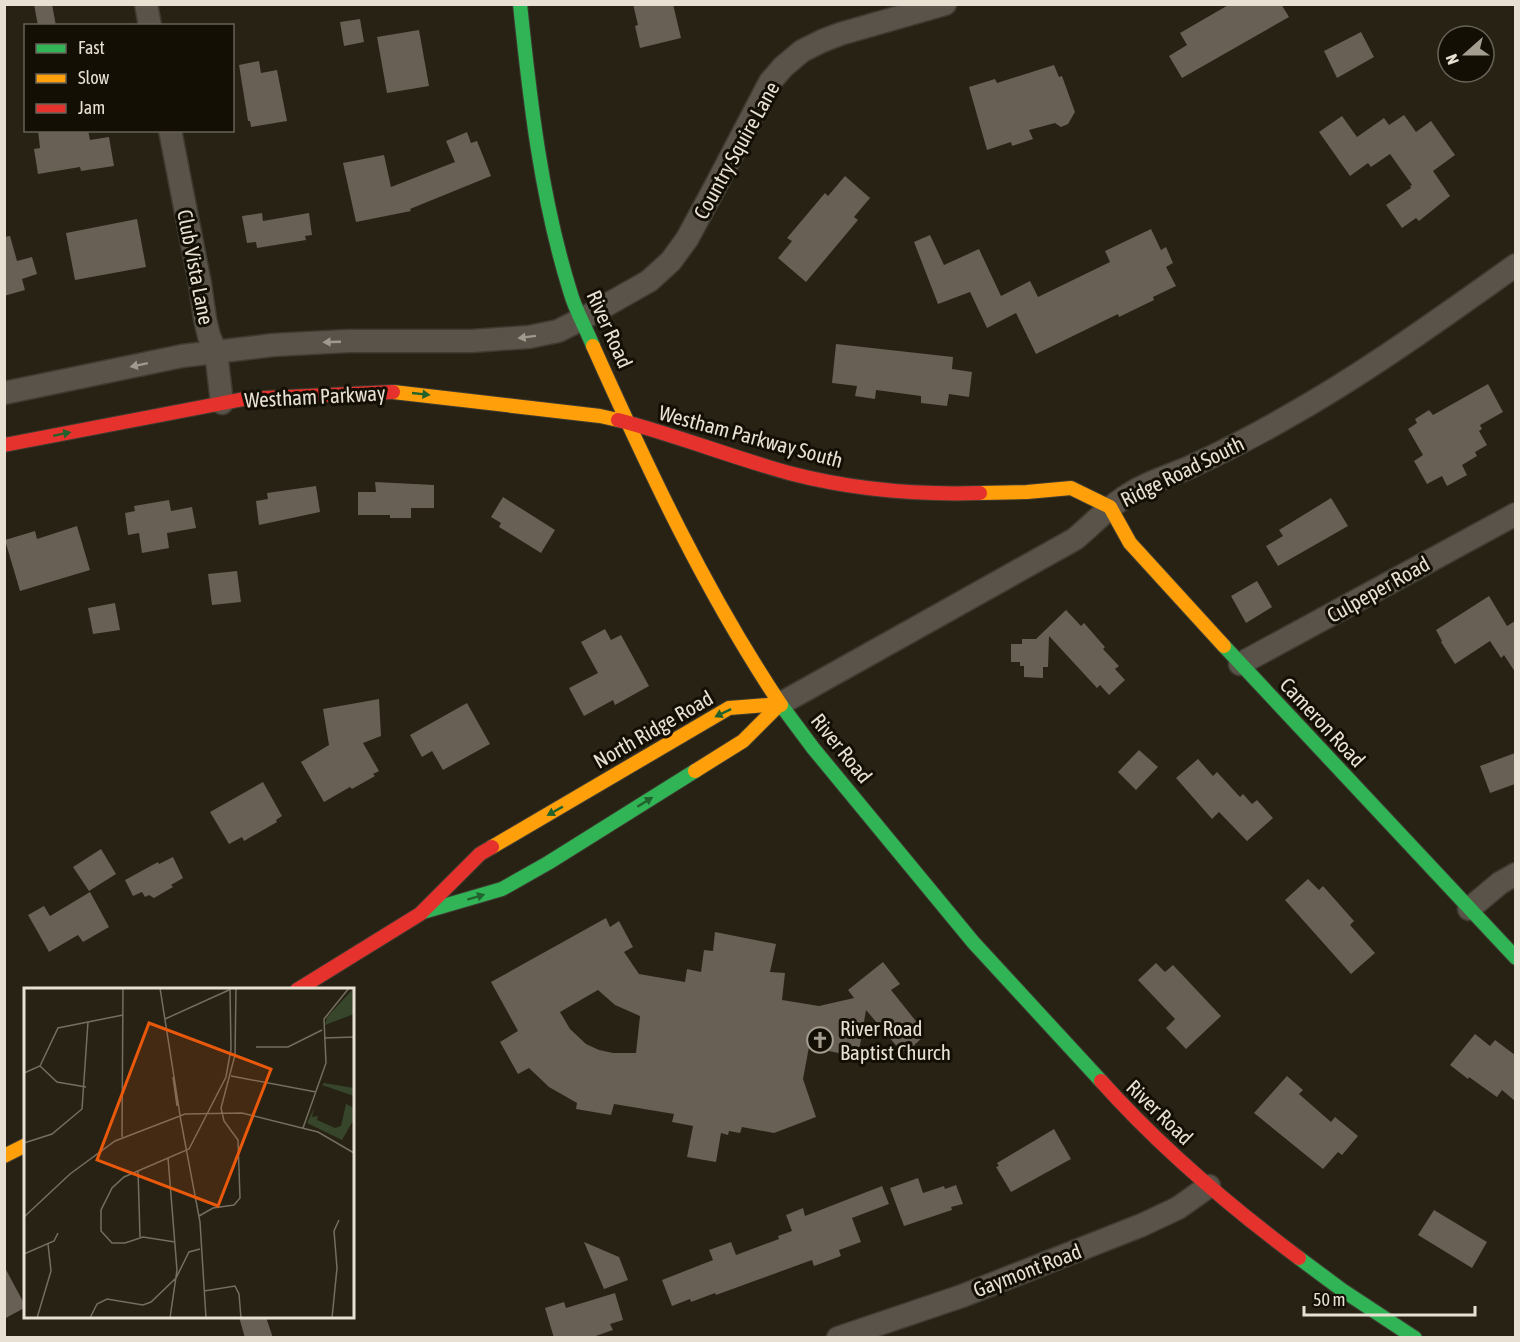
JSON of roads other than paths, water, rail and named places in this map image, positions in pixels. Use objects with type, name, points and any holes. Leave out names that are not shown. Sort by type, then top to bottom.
[{"type":"main road","name":"River Road","points":[[520,4],[532,117],[543,184],[570,293],[628,423],[709,585],[751,659],[780,704],[820,756],[1012,987],[1160,1143],[1267,1234],[1333,1283],[1414,1338]]},
{"type":"main road","name":"Westham Parkway","points":[[4,445],[222,403],[271,396],[383,392],[486,401],[600,416],[628,423]]},
{"type":"main road","name":"Westham Parkway South","points":[[628,423],[790,473],[863,487],[941,494],[1027,492],[1071,488],[1110,507]]},
{"type":"main road","name":"Cameron Road","points":[[1110,507],[1130,543],[1515,958]]},
{"type":"main road","name":"North Ridge Road","points":[[420,914],[501,889],[548,863],[743,741],[780,704]]},
{"type":"main road","name":"North Ridge Road","points":[[300,988],[420,914],[480,855],[718,714],[729,708],[780,704]]},
{"type":"main road","points":[[4,1156],[24,1146]]},
{"type":"street","points":[[146,4],[150,24]]},
{"type":"street","name":"Country Squire Lane","points":[[582,320],[650,281],[670,261],[687,239],[770,82],[783,67],[802,51],[840,34],[945,4]]},
{"type":"street","name":"Club Vista Lane","points":[[170,132],[205,319],[216,352],[222,403]]},
{"type":"street","name":"Ridge Road South","points":[[780,704],[1075,539],[1102,517],[1110,507],[1153,481],[1189,468],[1290,416],[1408,343],[1515,265]]},
{"type":"street","points":[[4,393],[182,356],[273,345],[348,341],[472,341],[529,337],[558,331],[582,320]]},
{"type":"street","name":"Culpeper Road","points":[[1240,664],[1515,514]]},
{"type":"street","points":[[1469,909],[1500,883],[1515,874]]},
{"type":"street","name":"Gaymont Road","points":[[838,1338],[962,1296],[1142,1225],[1178,1208],[1209,1186]]},
{"type":"place","name":"River Road Baptist Church","points":[[820,1040]]}]
